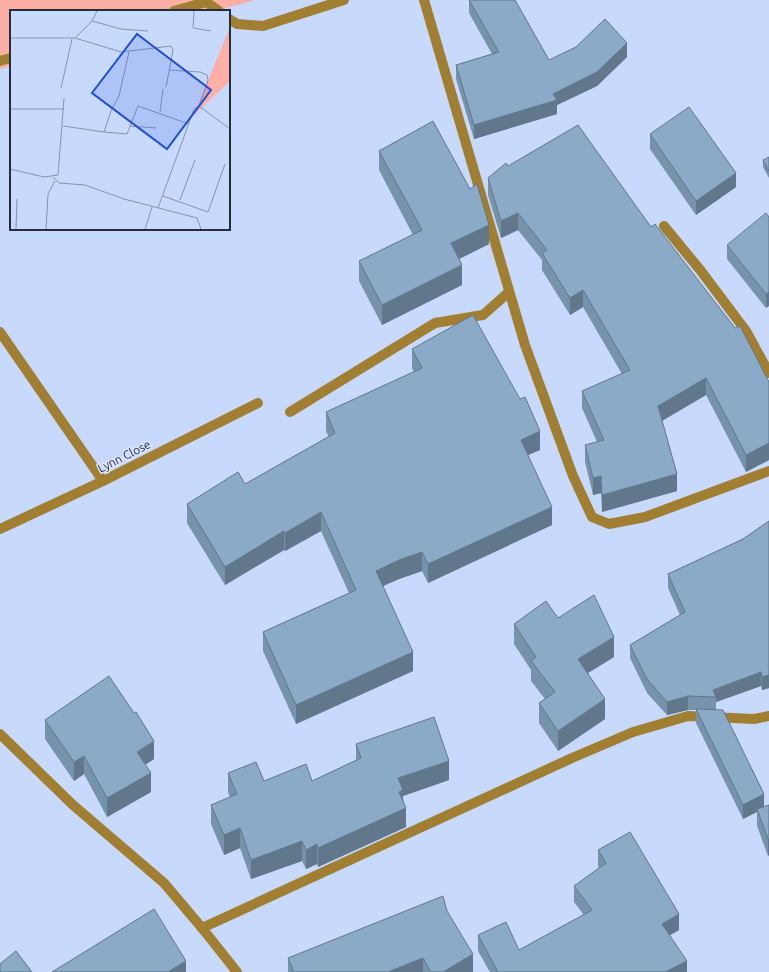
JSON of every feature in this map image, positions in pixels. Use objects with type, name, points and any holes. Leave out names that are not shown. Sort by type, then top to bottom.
[{"type":"street","points":[[230,20],[237,24],[263,26],[344,0]]},
{"type":"street","points":[[424,0],[525,345],[573,476],[592,516],[609,524],[645,517],[769,471]]},
{"type":"street","points":[[177,10],[206,1],[218,10]]},
{"type":"street","points":[[0,61],[10,58]]},
{"type":"street","points":[[664,226],[701,271],[746,331],[769,373]]},
{"type":"street","points":[[290,412],[435,324],[483,316],[509,292]]},
{"type":"street","points":[[0,332],[103,481]]},
{"type":"street","name":"Lynn Close","points":[[0,529],[103,481],[258,403]]},
{"type":"street","points":[[202,928],[565,761],[633,732],[688,716],[754,718],[769,716]]},
{"type":"street","points":[[0,734],[73,805],[164,883],[238,972]]},
{"type":"shaded area","points":[[0,0],[255,0],[219,10],[10,10],[10,66],[0,69]]},
{"type":"building","points":[[469,0],[515,0],[549,60],[576,47],[605,19],[627,43],[597,72],[553,94],[557,100],[474,125],[456,65],[499,52]]},
{"type":"building","points":[[689,107],[736,173],[696,201],[650,134]]},
{"type":"building","points":[[433,121],[470,189],[477,184],[489,225],[451,243],[462,265],[382,305],[359,261],[422,230],[379,151]]},
{"type":"building","points":[[578,125],[651,227],[655,224],[735,328],[740,326],[769,382],[769,443],[746,455],[706,378],[658,406],[677,474],[602,495],[601,476],[593,478],[585,445],[604,440],[582,391],[630,370],[583,290],[570,298],[542,253],[547,250],[518,213],[501,221],[488,178],[506,163],[508,166]]},
{"type":"building","points":[[769,157],[769,171],[763,160]]},
{"type":"building","points":[[766,213],[769,217],[769,292],[766,294],[727,245]]},
{"type":"building","points":[[473,315],[520,399],[525,397],[540,431],[521,440],[552,507],[428,564],[422,552],[399,560],[376,571],[413,652],[296,705],[263,632],[356,590],[321,512],[285,533],[284,531],[225,567],[187,504],[238,472],[245,484],[335,433],[326,412],[422,368],[412,349]]},
{"type":"building","points":[[769,521],[769,675],[762,677],[761,672],[713,690],[716,697],[688,696],[667,702],[647,679],[630,645],[685,612],[668,574],[743,539]]},
{"type":"building","points":[[594,595],[614,637],[578,659],[605,699],[558,731],[539,703],[555,692],[531,661],[536,657],[514,624],[546,601],[558,618]]},
{"type":"building","points":[[109,676],[134,713],[136,712],[154,741],[137,752],[151,773],[107,798],[84,756],[74,762],[45,720]]},
{"type":"building","points":[[696,709],[723,710],[764,794],[743,805]]},
{"type":"building","points":[[434,717],[449,761],[398,778],[403,790],[399,792],[406,808],[318,848],[317,844],[306,850],[302,841],[251,860],[240,828],[224,835],[211,805],[237,794],[228,773],[256,762],[264,781],[306,764],[312,781],[361,758],[356,744]]},
{"type":"building","points":[[769,805],[769,839],[768,839],[757,809]]},
{"type":"building","points":[[630,832],[679,914],[662,924],[687,961],[665,972],[498,972],[478,935],[506,922],[519,950],[592,910],[574,886],[606,863],[598,850]]},
{"type":"building","points":[[443,896],[447,911],[473,954],[443,972],[431,972],[423,958],[388,972],[294,972],[288,958]]},
{"type":"building","points":[[154,909],[186,961],[168,972],[52,972]]},
{"type":"building","points":[[16,951],[32,972],[0,972],[0,964]]}]
